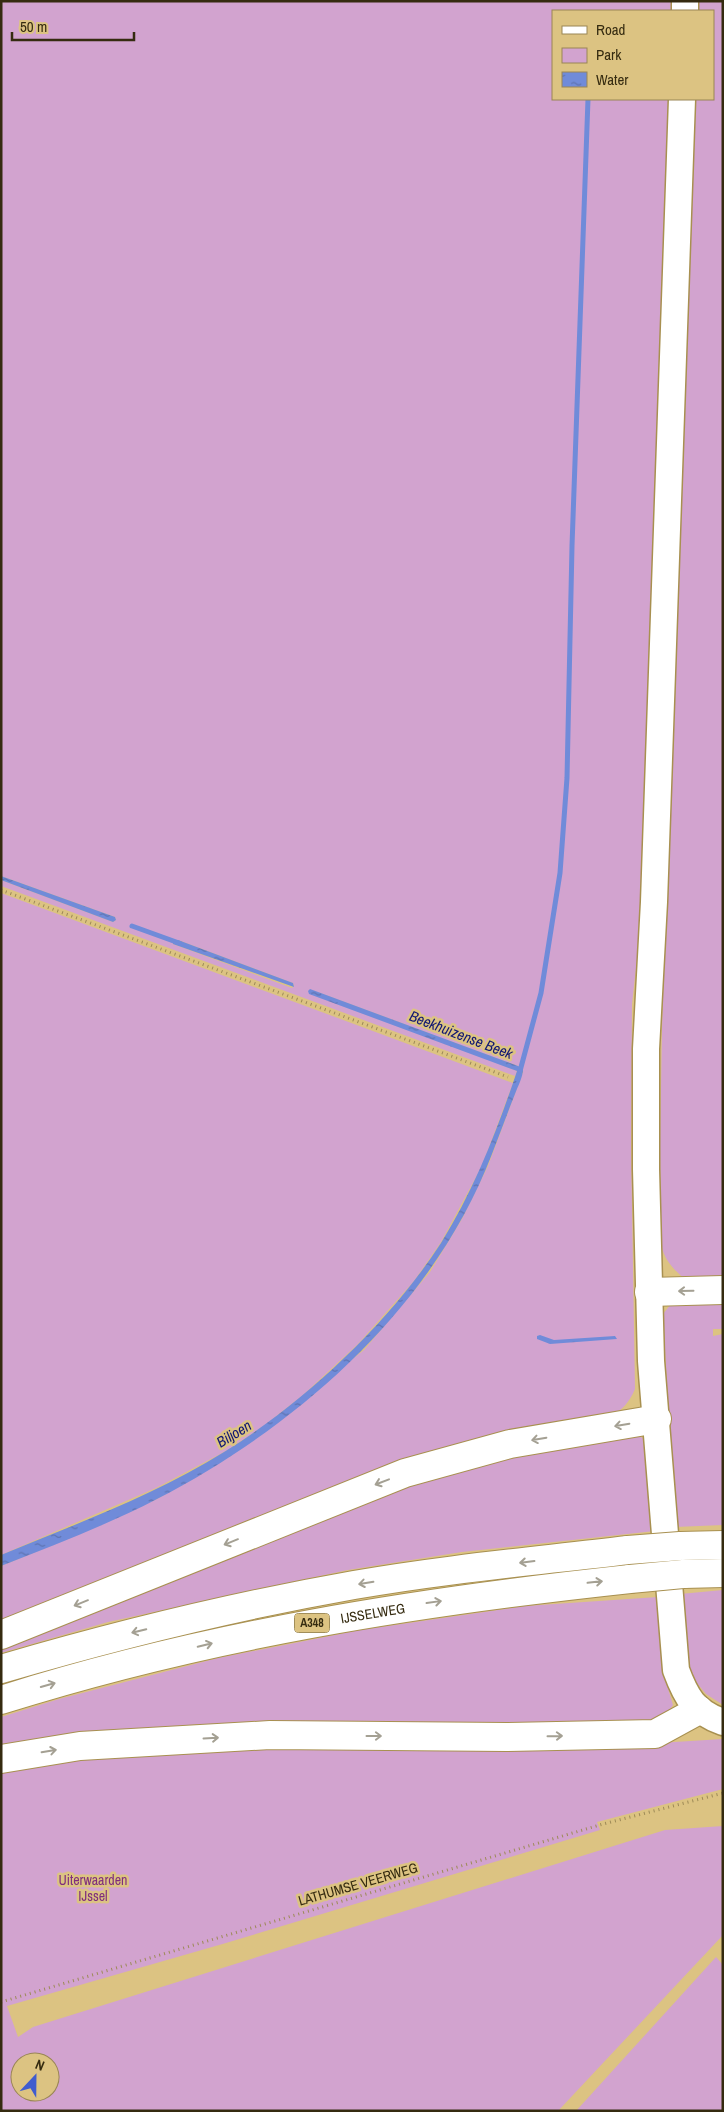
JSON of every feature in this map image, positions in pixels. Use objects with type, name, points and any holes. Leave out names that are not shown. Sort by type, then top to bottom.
[{"type":"highway","points":[[649,1292],[723,1290]]},
{"type":"highway","points":[[1,1636],[405,1473],[510,1444],[657,1419]]},
{"type":"highway","name":"IJSSELWEG","points":[[1,1669],[72,1648],[185,1620],[354,1585],[426,1574],[628,1550],[723,1545]]},
{"type":"highway","name":"IJSSELWEG","points":[[1,1700],[47,1685],[177,1651],[400,1607],[515,1591],[683,1574],[723,1573]]},
{"type":"highway","points":[[1,1759],[80,1746],[270,1735],[506,1737],[656,1734],[699,1710]]},
{"type":"main road","points":[[682,100],[654,902],[646,1049],[649,1292],[651,1361],[676,1670],[685,1694],[699,1710],[713,1719],[723,1722]]},
{"type":"path","points":[[1,890],[508,1077]]},
{"type":"path","name":"LATHUMSE VEERWEG","points":[[1,2002],[603,1824],[723,1793]]},
{"type":"green space","points":[[1,1],[673,1],[673,10],[552,10],[552,100],[670,100],[645,887],[632,1004],[631,1147],[635,1389],[619,1411],[605,1418],[579,1424],[1,1626],[1,1566],[157,1499],[224,1460],[364,1350],[430,1272],[462,1219],[488,1166],[523,1072],[523,1069],[518,1066],[312,990],[517,1071],[515,1076],[1,886],[1,880],[113,922],[116,920],[115,917],[1,876]],"holes":[[[178,940],[293,983],[294,986],[292,988],[173,944],[172,942]]]},
{"type":"green space","points":[[695,1],[723,1],[723,1281],[686,1280],[670,1265],[661,1245],[662,1029],[692,100],[714,100],[714,10],[695,10]]},
{"type":"green space","points":[[1,893],[513,1083],[482,1166],[441,1242],[414,1281],[358,1344],[303,1395],[265,1425],[224,1452],[156,1488],[1,1555]]},
{"type":"green space","points":[[723,1297],[723,1329],[713,1329],[713,1336],[723,1334],[723,1525],[675,1527],[663,1314],[671,1304]]},
{"type":"green space","points":[[630,1432],[641,1437],[649,1444],[655,1531],[462,1552],[348,1570],[108,1622],[1,1653],[1,1643],[405,1480]]},
{"type":"green space","points":[[723,1590],[723,1705],[706,1694],[688,1668],[680,1594]]},
{"type":"green space","points":[[658,1597],[666,1682],[673,1705],[660,1723],[595,1725],[202,1724],[58,1738],[1,1751],[1,1717],[59,1699],[218,1658],[360,1630],[525,1606]]},
{"type":"green space","name":"Uiterwaarden IJssel","points":[[723,1739],[723,1789],[597,1822],[600,1830],[226,1943],[7,2006],[18,2037],[33,2027],[665,1830],[723,1826],[723,1935],[558,2111],[1,2111],[1,1767],[182,1747],[610,1746]]},
{"type":"green space","points":[[716,1957],[723,1965],[723,2111],[576,2111]]},
{"type":"water","points":[[1,876],[115,917],[116,920],[113,922],[1,880]]},
{"type":"water","points":[[173,940],[178,940],[293,983],[294,987],[173,944]]},
{"type":"water","points":[[310,989],[523,1069],[520,1082],[492,1154],[467,1209],[435,1262],[398,1310],[356,1356],[311,1397],[262,1435],[210,1469],[157,1499],[80,1534],[1,1566],[1,1555],[115,1508],[171,1482],[224,1452],[284,1410],[343,1359],[371,1331],[420,1273],[453,1223],[493,1138],[517,1071],[309,994],[308,991]]},
{"type":"water","points":[[540,1335],[554,1340],[615,1336],[617,1339],[550,1344],[537,1339],[537,1336]]},
{"type":"waterway","points":[[520,1071],[541,993],[560,873],[567,778],[572,546],[588,100]]},
{"type":"waterway","name":"Beekhuizense Beek","points":[[132,926],[179,943]]},
{"type":"water label","name":"Biljoen","points":[[234,1434]]}]
